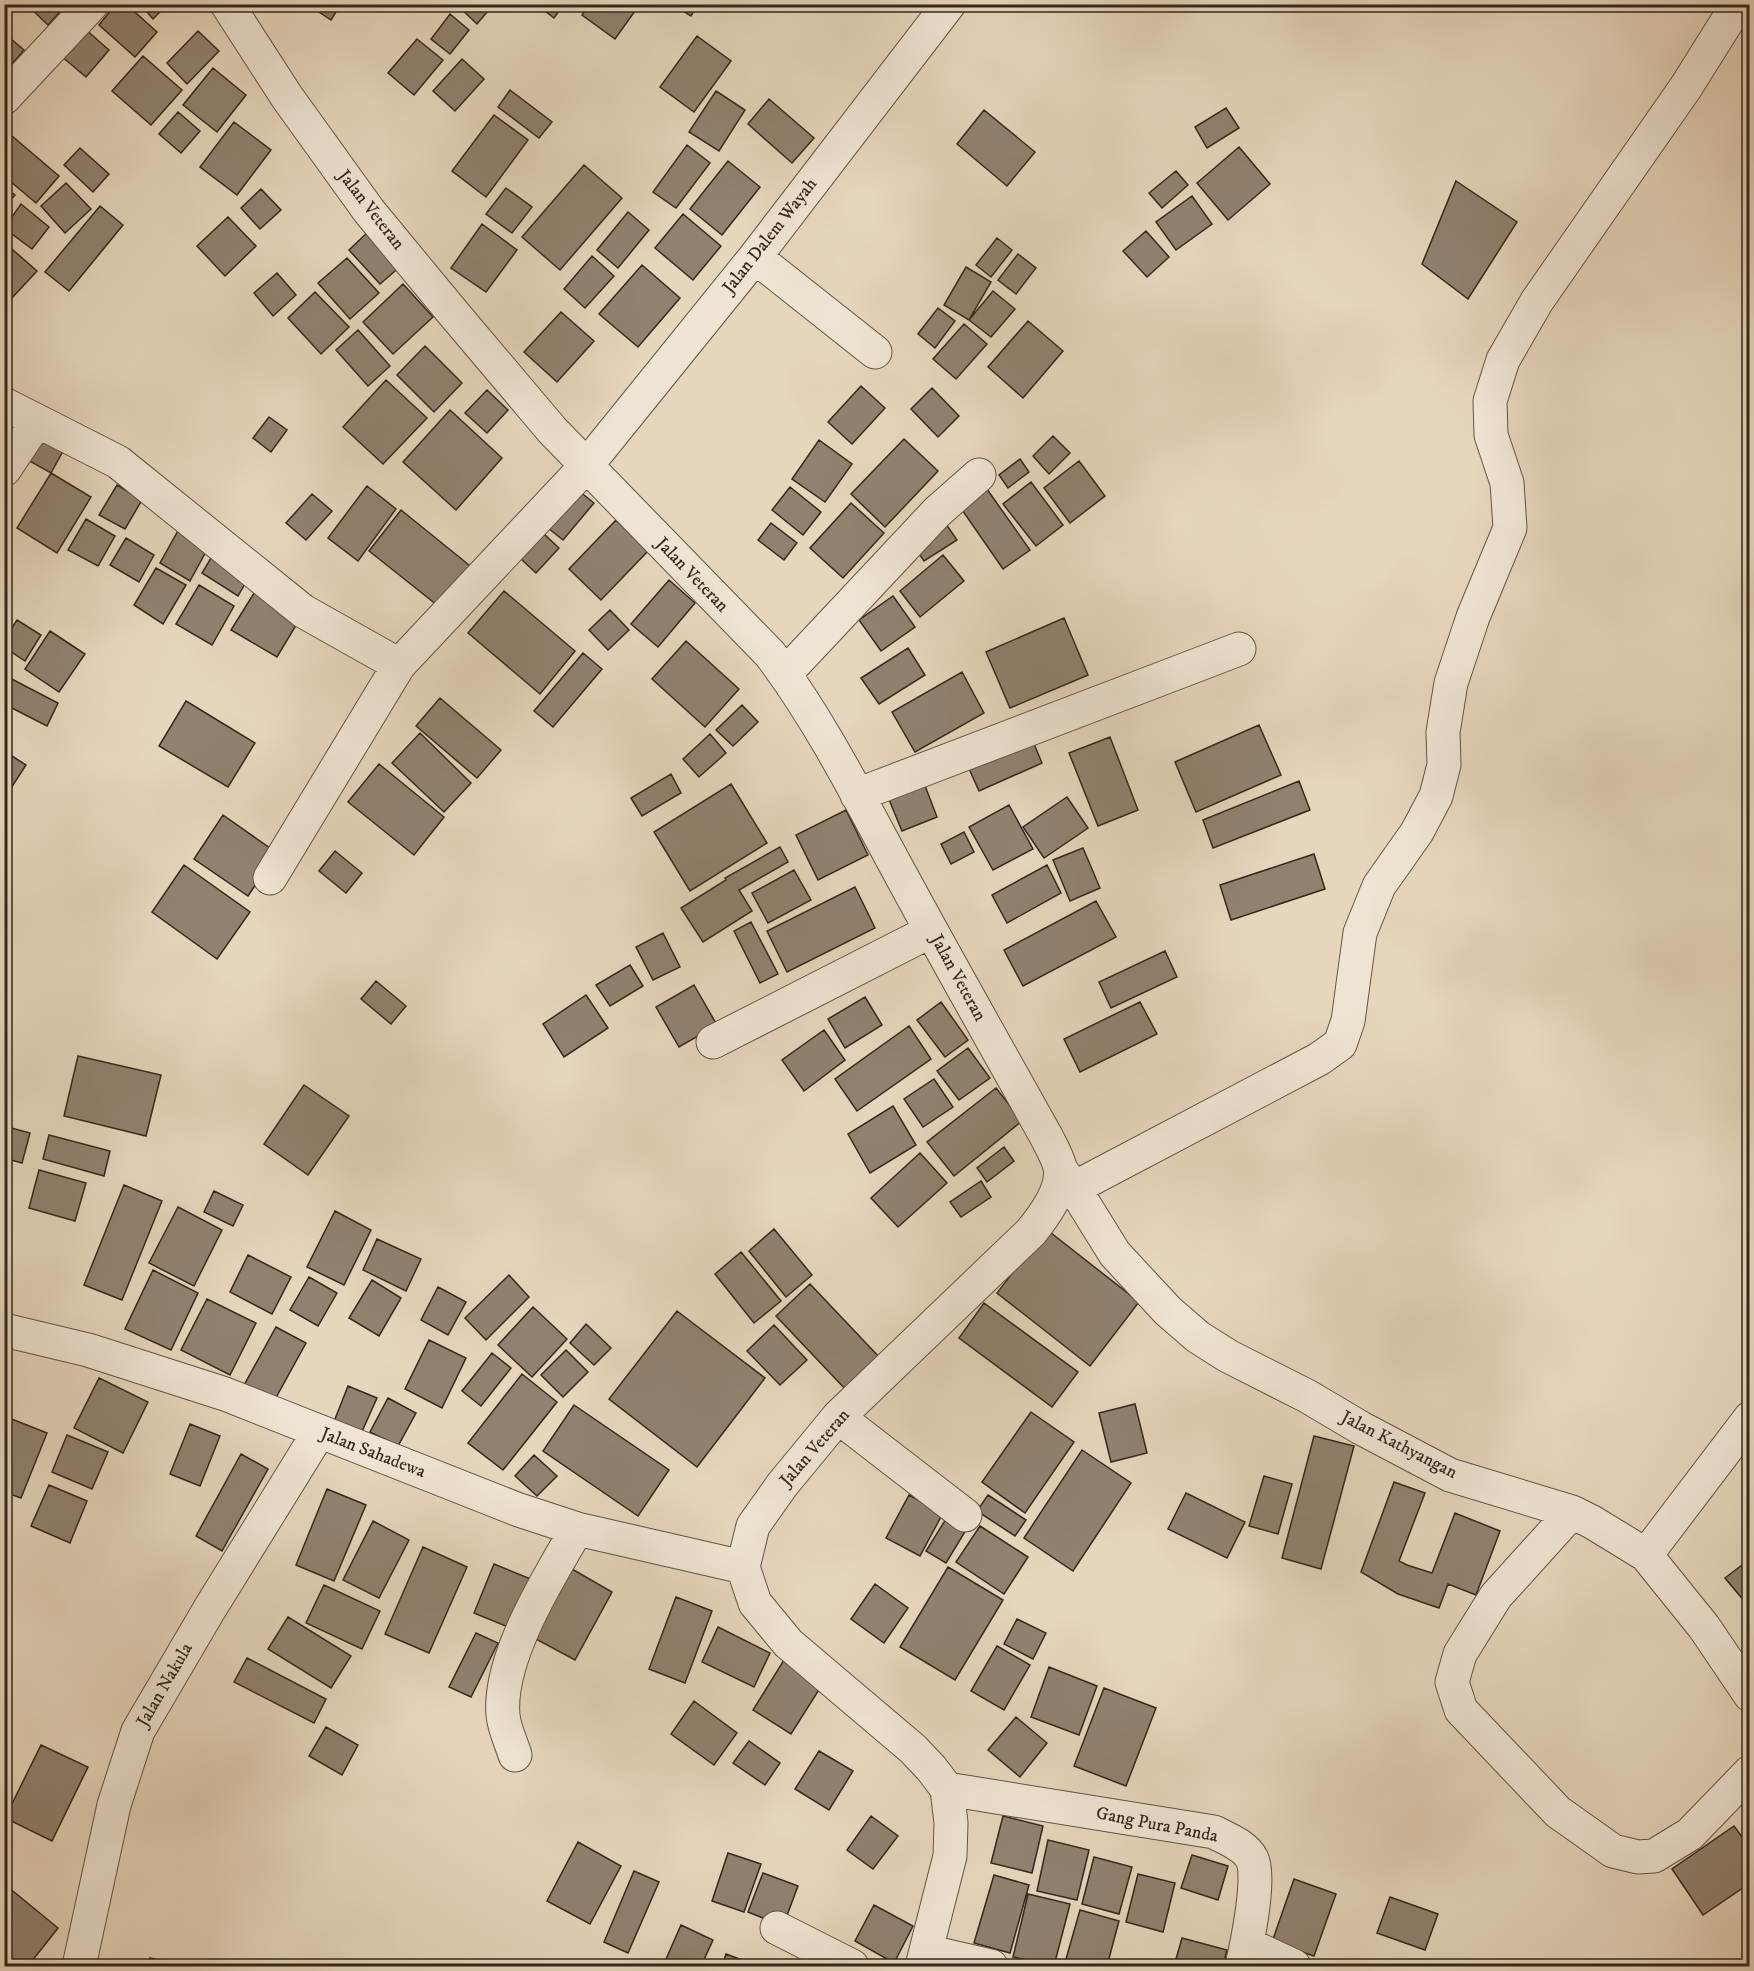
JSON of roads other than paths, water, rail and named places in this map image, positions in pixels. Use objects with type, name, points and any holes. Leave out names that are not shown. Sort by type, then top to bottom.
[{"type":"street","points":[[4,98],[92,4]]},
{"type":"street","name":"Jalan Veteran","points":[[227,4],[287,97],[369,211],[552,430],[770,654],[785,674],[857,795],[1046,1136],[1067,1179],[1057,1187],[1049,1210],[1031,1232],[838,1417],[782,1485],[753,1527],[743,1568]]},
{"type":"street","name":"Jalan Dalem Wayah","points":[[270,878],[399,665],[587,465],[755,257],[950,4]]},
{"type":"street","points":[[1067,1179],[1319,1059],[1340,1044],[1348,1021],[1360,933],[1379,886],[1416,832],[1436,796],[1444,765],[1443,732],[1451,683],[1473,617],[1510,528],[1507,483],[1491,435],[1490,400],[1503,360],[1537,301],[1686,87],[1738,4]]},
{"type":"street","points":[[755,257],[875,352]]},
{"type":"street","points":[[4,404],[118,462],[303,611],[399,665]]},
{"type":"street","points":[[4,470],[37,420]]},
{"type":"street","points":[[785,674],[937,512],[979,475]]},
{"type":"street","points":[[857,795],[1239,650]]},
{"type":"street","points":[[713,1042],[931,931]]},
{"type":"street","name":"Jalan Kathyangan","points":[[1067,1179],[1115,1254],[1168,1311],[1198,1337],[1228,1356],[1307,1396],[1361,1428],[1450,1475],[1572,1512],[1592,1521],[1646,1555],[1704,1627],[1749,1695]]},
{"type":"street","name":"Jalan Sahadewa","points":[[4,1330],[88,1350],[225,1394],[519,1510],[577,1528],[743,1568]]},
{"type":"street","points":[[838,1417],[965,1515]]},
{"type":"street","points":[[1646,1555],[1749,1418]]},
{"type":"street","name":"Jalan Nakula","points":[[80,1966],[114,1804],[138,1731],[215,1600],[319,1432]]},
{"type":"street","points":[[1572,1512],[1496,1596],[1460,1654],[1452,1682],[1461,1710],[1558,1812],[1613,1851],[1638,1857],[1654,1856],[1690,1834],[1749,1772]]},
{"type":"street","points":[[515,1755],[503,1717],[504,1683],[516,1648],[541,1591],[577,1528]]},
{"type":"street","points":[[743,1568],[755,1603],[788,1643],[913,1749],[932,1768],[947,1789],[951,1823],[950,1856],[924,1959],[991,1966]]},
{"type":"street","name":"Gang Pura Panda","points":[[947,1789],[1214,1832],[1238,1844],[1252,1858],[1256,1873],[1245,1955]]},
{"type":"street","points":[[777,1928],[852,1966]]},
{"type":"street","points":[[1245,1955],[1294,1966]]}]
